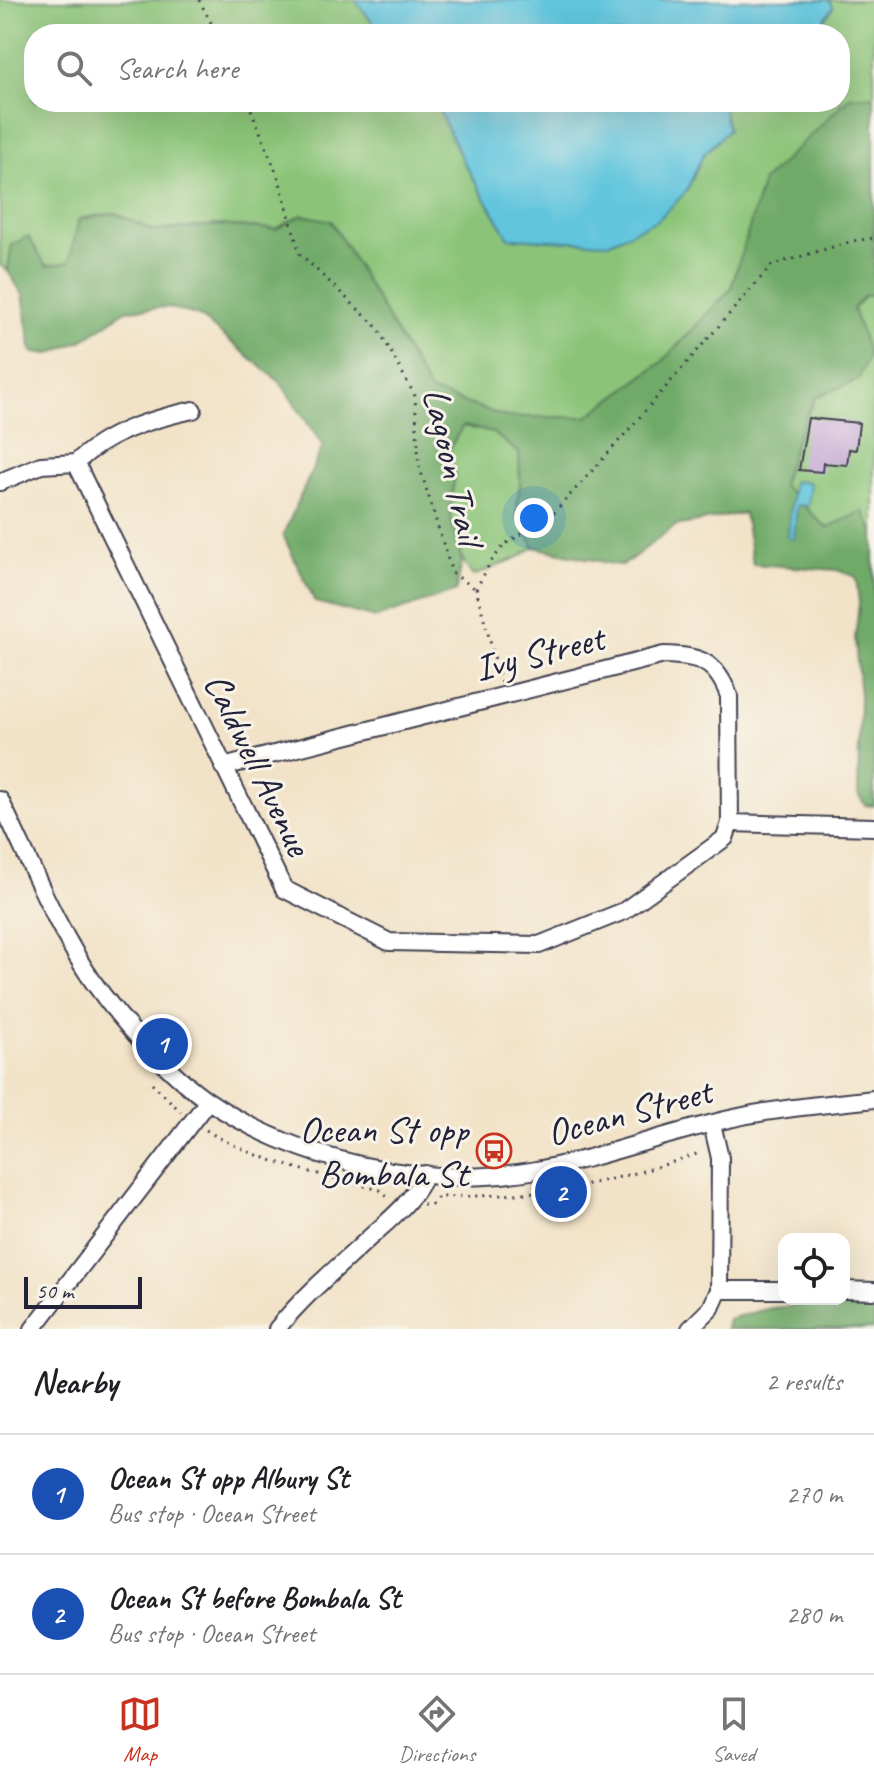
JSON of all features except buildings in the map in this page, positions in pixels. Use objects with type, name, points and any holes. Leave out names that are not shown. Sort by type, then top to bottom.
[{"type":"street","points":[[0,482],[41,465],[76,463],[93,446],[155,419],[193,410]]},
{"type":"street","name":"Caldwell Avenue","points":[[76,463],[284,889],[389,942],[539,945],[624,911],[725,838],[730,823]]},
{"type":"street","name":"Ivy Street","points":[[223,767],[664,655],[692,656],[710,665],[722,678],[729,696],[730,823]]},
{"type":"street","name":"Ocean Street","points":[[0,800],[75,952],[95,984],[158,1056],[208,1101],[258,1129],[309,1150],[349,1162],[425,1174],[480,1175],[529,1171],[574,1162],[748,1115],[874,1099]]},
{"type":"street","points":[[730,823],[874,827]]},
{"type":"street","points":[[33,1329],[208,1101]]},
{"type":"street","points":[[690,1329],[711,1308],[719,1290],[720,1158],[712,1124]]},
{"type":"street","points":[[278,1329],[294,1307],[397,1213],[417,1191],[425,1174]]},
{"type":"street","points":[[719,1290],[778,1290]]},
{"type":"street","points":[[850,1290],[874,1291]]},
{"type":"path","points":[[199,0],[212,24]]},
{"type":"path","name":"Lagoon Trail","points":[[252,112],[279,179],[300,254],[378,328],[415,396],[419,465],[452,573],[476,589]]},
{"type":"path","points":[[505,695],[476,589],[505,544],[550,517],[772,265],[853,241],[874,238]]},
{"type":"green space","points":[[0,0],[355,0],[374,24],[24,24],[24,112],[440,112],[464,163],[509,238],[686,192],[703,155],[728,130],[724,112],[835,112],[764,181],[731,289],[662,362],[587,417],[506,417],[430,391],[331,221],[302,215],[276,229],[219,225],[154,231],[115,213],[79,219],[70,262],[46,266],[12,245],[8,271],[0,265]]},
{"type":"green space","points":[[829,0],[874,0],[874,96],[850,97],[850,24],[821,24],[833,8]]},
{"type":"green space","points":[[874,96],[874,294],[864,296],[853,309],[869,355],[858,380],[816,397],[798,434],[782,485],[827,528],[863,511],[874,533],[874,806],[865,805],[858,794],[860,696],[855,639],[859,603],[856,577],[837,570],[753,564],[744,513],[675,526],[622,566],[534,547],[516,514],[520,484],[519,453],[493,433],[463,426],[447,452],[455,474],[450,512],[462,562],[456,591],[376,618],[315,602],[283,535],[323,446],[280,382],[199,316],[168,307],[126,310],[83,340],[50,354],[32,352],[23,295],[8,271],[12,245],[28,236],[46,266],[69,262],[79,219],[115,213],[154,231],[219,225],[276,229],[302,215],[331,221],[430,391],[506,417],[587,417],[662,362],[731,289],[763,181],[834,112],[850,112],[850,97]]},
{"type":"green space","points":[[874,294],[874,533],[863,511],[827,529],[782,485],[798,434],[816,397],[859,329],[853,309],[864,296]]},
{"type":"green space","points":[[463,426],[493,433],[519,453],[520,484],[516,514],[534,547],[519,557],[473,576],[457,544],[450,517],[453,476],[447,452]]},
{"type":"green space","points":[[874,1299],[874,1329],[726,1329],[728,1319],[771,1308],[850,1305],[850,1301]]},
{"type":"water","points":[[355,0],[829,0],[833,7],[821,24],[374,24]]},
{"type":"water","points":[[440,112],[724,112],[728,130],[703,155],[686,192],[658,220],[608,243],[509,238],[464,163]]},
{"type":"water","points":[[793,481],[810,483],[808,506],[797,505],[794,539],[788,538]]},
{"type":"place","name":"Ocean St opp Albury St","points":[[162,1044]]},
{"type":"place","name":"Ocean St opp Bombala St","points":[[494,1151]]},
{"type":"place","name":"Ocean St before Bombala St","points":[[561,1192]]}]
